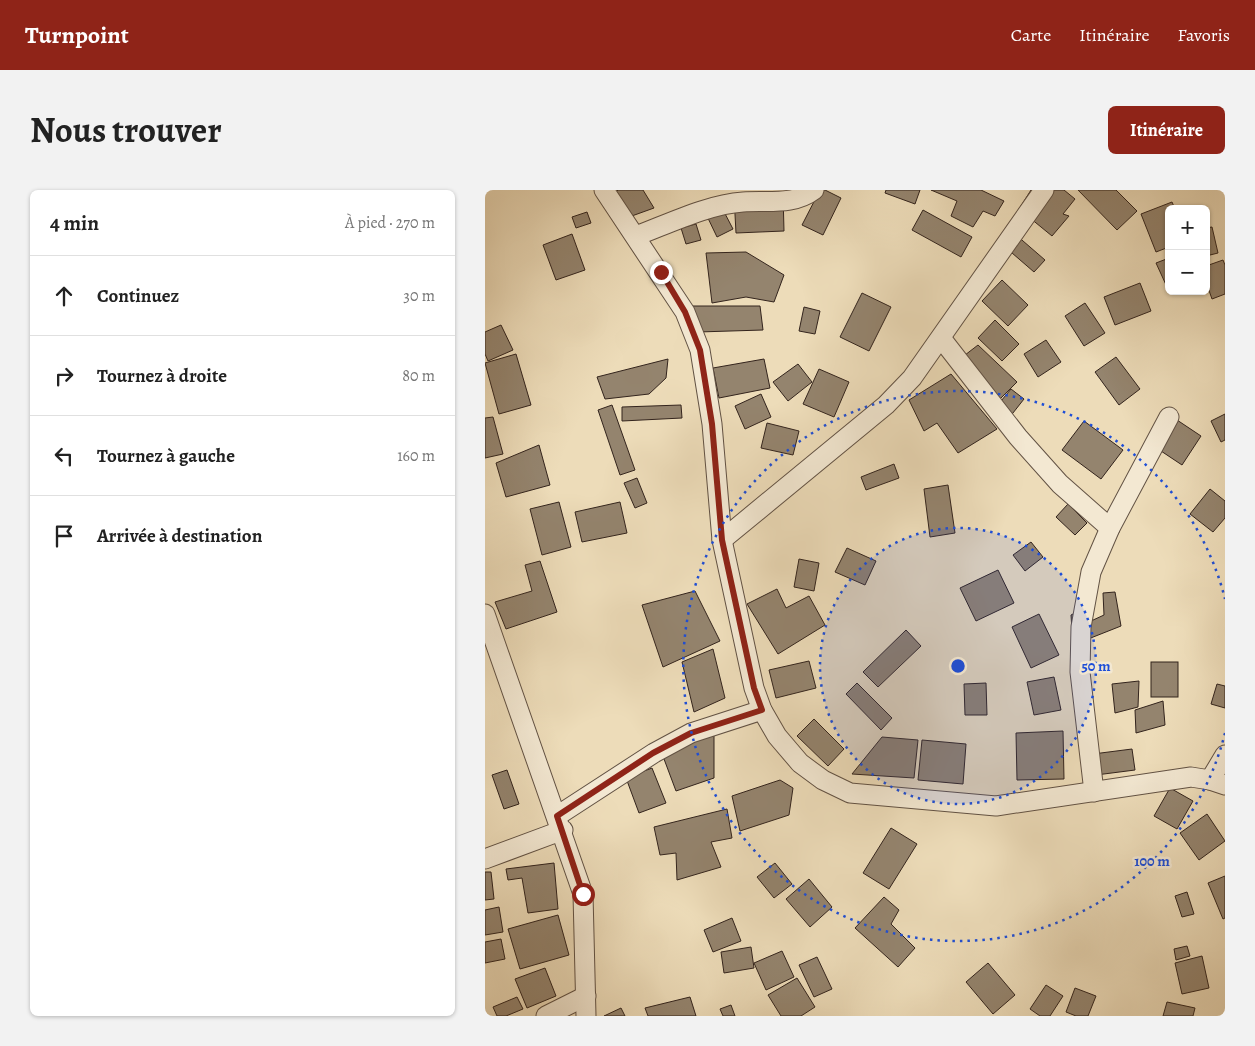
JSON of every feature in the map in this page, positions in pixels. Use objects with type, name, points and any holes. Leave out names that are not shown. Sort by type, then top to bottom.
[{"type":"street","points":[[604,190],[685,312],[700,350],[712,424],[722,540],[754,688],[762,710],[777,736],[800,763],[823,780],[850,793],[996,806],[1191,777],[1217,782],[1225,755]]},
{"type":"street","points":[[636,236],[726,204],[743,201],[791,201],[814,190]]},
{"type":"street","points":[[722,540],[886,405],[912,378],[1044,190]]},
{"type":"street","points":[[941,338],[1018,437],[1060,484],[1110,528]]},
{"type":"street","points":[[1094,792],[1080,672],[1081,627],[1091,572],[1110,528],[1169,416]]},
{"type":"street","points":[[485,614],[560,823],[583,894],[586,1016]]},
{"type":"street","points":[[485,859],[560,823],[661,749],[691,733],[762,710]]},
{"type":"street","points":[[546,1016],[586,996]]},
{"type":"building","points":[[618,190],[643,190],[654,208],[629,217],[615,193]]},
{"type":"building","points":[[820,190],[825,190],[841,198],[823,235],[802,225]]},
{"type":"building","points":[[886,190],[920,190],[915,204],[885,193]]},
{"type":"building","points":[[931,190],[981,190],[1004,201],[995,216],[983,211],[973,227],[951,216],[957,201]]},
{"type":"building","points":[[1031,190],[1064,190],[1075,199],[1063,214],[1069,216],[1052,236],[1019,209]]},
{"type":"building","points":[[1078,190],[1116,190],[1137,211],[1117,230]]},
{"type":"building","points":[[783,194],[784,231],[736,233],[734,196]]},
{"type":"building","points":[[1172,202],[1173,205],[1165,205],[1165,249],[1156,252],[1141,214]]},
{"type":"building","points":[[721,206],[733,229],[717,237],[706,214]]},
{"type":"building","points":[[923,210],[972,237],[961,257],[912,230]]},
{"type":"building","points":[[587,212],[591,223],[576,228],[572,217]]},
{"type":"building","points":[[696,224],[701,240],[686,244],[681,228]]},
{"type":"building","points":[[1210,227],[1212,227],[1218,253],[1210,255],[1210,250]]},
{"type":"building","points":[[1008,228],[1045,260],[1034,272],[997,240]]},
{"type":"building","points":[[572,234],[585,270],[556,280],[543,245]]},
{"type":"building","points":[[746,252],[784,275],[774,302],[746,297],[712,303],[706,253]]},
{"type":"building","points":[[1165,260],[1165,283],[1156,263]]},
{"type":"building","points":[[1223,260],[1225,265],[1225,294],[1212,299],[1210,293],[1210,265]]},
{"type":"building","points":[[1002,280],[1028,305],[1008,326],[982,301]]},
{"type":"building","points":[[1140,283],[1151,311],[1115,325],[1104,297]]},
{"type":"building","points":[[862,293],[891,307],[869,351],[840,337]]},
{"type":"building","points":[[1085,303],[1105,333],[1084,346],[1065,316]]},
{"type":"building","points":[[690,306],[760,306],[763,330],[698,332]]},
{"type":"building","points":[[804,307],[820,311],[815,334],[799,331]]},
{"type":"building","points":[[995,320],[1019,344],[1002,361],[978,338]]},
{"type":"building","points":[[501,325],[513,350],[488,361],[485,354],[485,332]]},
{"type":"building","points":[[1046,340],[1061,362],[1038,377],[1024,354]]},
{"type":"building","points":[[978,345],[1017,382],[996,403],[956,362]]},
{"type":"building","points":[[516,354],[531,405],[499,414],[485,363]]},
{"type":"building","points":[[1116,357],[1140,389],[1119,405],[1095,372]]},
{"type":"building","points":[[668,359],[666,378],[649,394],[605,399],[597,377]]},
{"type":"building","points":[[764,359],[770,388],[719,398],[713,368]]},
{"type":"building","points":[[798,364],[812,382],[788,401],[773,382]]},
{"type":"building","points":[[819,369],[849,382],[834,417],[803,404]]},
{"type":"building","points":[[951,374],[997,429],[958,453],[937,423],[924,431],[909,400]]},
{"type":"building","points":[[1011,389],[1024,399],[1009,418],[996,407]]},
{"type":"building","points":[[761,394],[771,417],[745,429],[735,406]]},
{"type":"building","points":[[612,405],[635,470],[620,475],[598,410]]},
{"type":"building","points":[[681,405],[682,418],[622,421],[622,407]]},
{"type":"building","points":[[1225,414],[1225,440],[1221,442],[1211,421]]},
{"type":"building","points":[[493,417],[503,454],[485,458],[485,418]]},
{"type":"building","points":[[1174,418],[1201,436],[1182,465],[1155,447]]},
{"type":"building","points":[[1084,421],[1123,450],[1101,479],[1062,450]]},
{"type":"building","points":[[767,423],[799,431],[793,455],[761,448]]},
{"type":"building","points":[[539,445],[550,485],[506,497],[496,463]]},
{"type":"building","points":[[894,464],[899,478],[866,490],[861,477]]},
{"type":"building","points":[[637,478],[647,503],[635,508],[624,483]]},
{"type":"building","points":[[948,485],[955,533],[930,537],[924,489]]},
{"type":"building","points":[[1210,489],[1225,501],[1225,518],[1213,532],[1190,514]]},
{"type":"building","points":[[559,502],[571,547],[542,555],[530,509]]},
{"type":"building","points":[[620,502],[627,533],[582,542],[575,512]]},
{"type":"building","points":[[1068,504],[1087,523],[1075,535],[1056,517]]},
{"type":"building","points":[[1031,542],[1043,557],[1025,571],[1013,555]]},
{"type":"building","points":[[847,548],[876,561],[865,585],[835,572]]},
{"type":"building","points":[[799,559],[819,563],[814,591],[794,587]]},
{"type":"building","points":[[540,561],[557,612],[506,629],[495,602],[532,591],[525,565]]},
{"type":"building","points":[[998,570],[1014,603],[976,621],[960,588]]},
{"type":"building","points":[[777,589],[786,608],[809,596],[825,625],[778,654],[747,604]]},
{"type":"building","points":[[695,591],[720,641],[663,667],[642,605]]},
{"type":"building","points":[[1115,592],[1121,626],[1073,645],[1071,615],[1087,607],[1091,621],[1104,615],[1103,593]]},
{"type":"building","points":[[1039,614],[1059,655],[1031,668],[1012,627]]},
{"type":"building","points":[[906,630],[921,646],[878,687],[863,672]]},
{"type":"building","points":[[713,649],[725,698],[694,712],[682,662]]},
{"type":"building","points":[[809,661],[816,688],[776,698],[769,670]]},
{"type":"building","points":[[1151,662],[1178,662],[1178,697],[1151,697]]},
{"type":"building","points":[[1054,677],[1061,710],[1034,715],[1027,682]]},
{"type":"building","points":[[1139,681],[1138,707],[1115,713],[1112,684]]},
{"type":"building","points":[[857,683],[892,718],[881,730],[846,694]]},
{"type":"building","points":[[986,683],[987,715],[965,715],[964,684]]},
{"type":"building","points":[[1217,684],[1225,686],[1225,708],[1211,704]]},
{"type":"building","points":[[1163,701],[1165,725],[1136,733],[1135,710]]},
{"type":"building","points":[[814,719],[844,749],[828,766],[797,736]]},
{"type":"building","points":[[714,731],[714,778],[676,791],[661,751]]},
{"type":"building","points":[[1063,731],[1064,779],[1017,780],[1016,733]]},
{"type":"building","points":[[882,737],[918,740],[914,778],[852,774]]},
{"type":"building","points":[[922,740],[966,744],[963,784],[918,780]]},
{"type":"building","points":[[1132,749],[1135,770],[1096,775],[1093,754]]},
{"type":"building","points":[[652,768],[666,803],[639,813],[626,778]]},
{"type":"building","points":[[507,770],[519,804],[504,809],[492,775]]},
{"type":"building","points":[[780,780],[793,788],[789,815],[740,831],[732,796]]},
{"type":"building","points":[[1170,788],[1193,801],[1177,829],[1154,816]]},
{"type":"building","points":[[727,809],[732,838],[711,842],[721,867],[677,880],[676,853],[660,855],[654,827]]},
{"type":"building","points":[[1207,814],[1225,841],[1199,860],[1180,833]]},
{"type":"building","points":[[891,828],[917,844],[889,889],[863,873]]},
{"type":"building","points":[[554,863],[558,909],[528,913],[522,878],[508,880],[506,869]]},
{"type":"building","points":[[775,863],[792,884],[774,898],[757,877]]},
{"type":"building","points":[[485,872],[491,872],[494,899],[485,900]]},
{"type":"building","points":[[1225,876],[1225,918],[1223,919],[1208,883]]},
{"type":"building","points":[[809,879],[832,907],[810,927],[786,899]]},
{"type":"building","points":[[1187,892],[1194,914],[1182,917],[1175,896]]},
{"type":"building","points":[[884,897],[899,910],[891,924],[915,948],[898,967],[855,928]]},
{"type":"building","points":[[499,907],[503,932],[485,935],[485,910]]},
{"type":"building","points":[[558,915],[569,955],[520,969],[508,929]]},
{"type":"building","points":[[732,918],[741,941],[713,952],[704,930]]},
{"type":"building","points":[[501,939],[505,959],[485,963],[485,942]]},
{"type":"building","points":[[1187,946],[1190,956],[1176,960],[1174,949]]},
{"type":"building","points":[[751,947],[754,968],[724,973],[721,952]]},
{"type":"building","points":[[782,951],[794,977],[766,990],[754,963]]},
{"type":"building","points":[[1202,956],[1209,988],[1182,994],[1175,963]]},
{"type":"building","points":[[817,957],[832,989],[814,997],[799,965]]},
{"type":"building","points":[[988,963],[1015,995],[993,1014],[966,982]]},
{"type":"building","points":[[545,968],[556,996],[527,1008],[515,979]]},
{"type":"building","points":[[797,978],[815,1007],[801,1016],[781,1016],[768,995]]},
{"type":"building","points":[[1046,985],[1063,996],[1050,1016],[1040,1016],[1030,1009]]},
{"type":"building","points":[[1075,988],[1096,996],[1088,1016],[1076,1016],[1066,1012]]},
{"type":"building","points":[[517,997],[523,1009],[506,1016],[497,1016],[493,1007]]},
{"type":"building","points":[[690,997],[696,1016],[648,1016],[645,1008]]},
{"type":"building","points":[[1167,1002],[1195,1008],[1193,1016],[1163,1016]]},
{"type":"building","points":[[731,1005],[735,1016],[723,1016],[720,1009]]},
{"type":"building","points":[[621,1008],[625,1016],[604,1016]]},
{"type":"route","points":[[583,894],[557,816],[653,753],[691,733],[762,710],[754,688],[722,540],[712,424],[700,350],[685,312],[661,272]]}]
